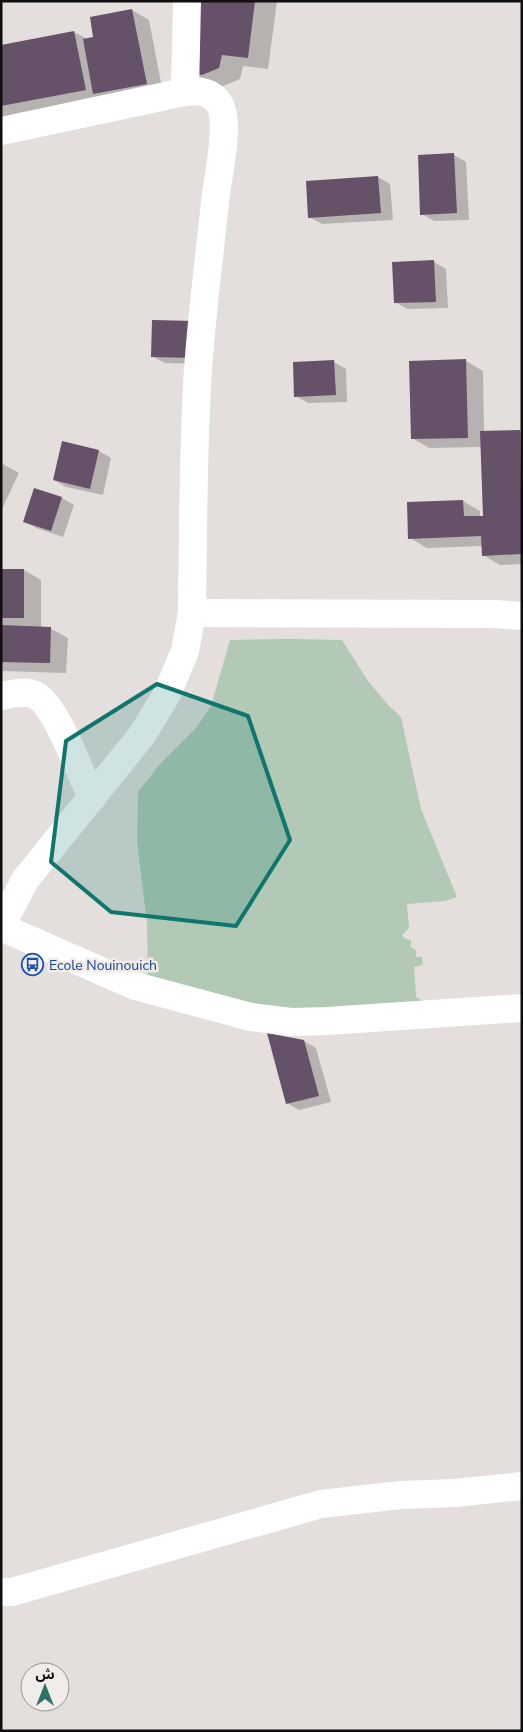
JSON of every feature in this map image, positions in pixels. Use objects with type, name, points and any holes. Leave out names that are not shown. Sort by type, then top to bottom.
[{"type":"street","points":[[185,92],[187,1]]},
{"type":"street","points":[[1,131],[185,92],[204,91],[218,102],[224,123],[223,148],[216,186],[197,386],[192,613],[185,651],[167,694],[142,735],[25,880],[1,927],[135,986],[251,1017],[291,1022],[327,1021],[522,1008]]},
{"type":"street","points":[[192,613],[484,614],[522,616]]},
{"type":"street","points":[[1,696],[25,692],[43,699],[54,716],[92,798]]},
{"type":"street","points":[[1,1592],[12,1592],[321,1504],[401,1494],[455,1493],[522,1486]]},
{"type":"highlighted area","points":[[157,684],[248,716],[290,840],[236,926],[111,912],[51,862],[66,741]]},
{"type":"green space","points":[[230,640],[342,640],[368,681],[401,717],[421,809],[457,897],[445,901],[407,904],[409,928],[402,935],[405,939],[411,940],[411,947],[416,950],[416,957],[422,957],[423,965],[414,967],[416,997],[425,1002],[301,1014],[148,983],[147,924],[137,841],[138,792],[160,764],[196,728],[211,706]]},
{"type":"building","points":[[196,1],[255,1],[248,58],[222,55],[219,68],[202,75],[188,73]]},
{"type":"building","points":[[132,9],[147,84],[93,94],[83,39],[93,37],[90,17]]},
{"type":"building","points":[[74,31],[86,90],[1,106],[1,45]]},
{"type":"building","points":[[454,153],[457,213],[420,215],[418,155]]},
{"type":"building","points":[[378,176],[381,213],[308,218],[306,181]]},
{"type":"building","points":[[434,260],[436,302],[394,303],[392,262]]},
{"type":"building","points":[[152,320],[195,321],[194,358],[151,357]]},
{"type":"building","points":[[466,359],[468,438],[411,439],[409,361]]},
{"type":"building","points":[[334,360],[336,395],[294,397],[293,362]]},
{"type":"building","points":[[520,430],[522,554],[482,556],[481,536],[408,539],[407,502],[463,500],[464,516],[483,516],[480,431]]},
{"type":"building","points":[[62,441],[99,450],[90,489],[53,480]]},
{"type":"building","points":[[34,488],[62,497],[51,531],[23,522]]},
{"type":"building","points":[[1,569],[24,569],[24,618],[1,618]]},
{"type":"building","points":[[1,625],[51,627],[50,663],[1,662]]},
{"type":"building","points":[[267,1033],[304,1040],[319,1096],[286,1104]]},
{"type":"place","name":"Ecole Nouinouich","points":[[33,965]]}]
